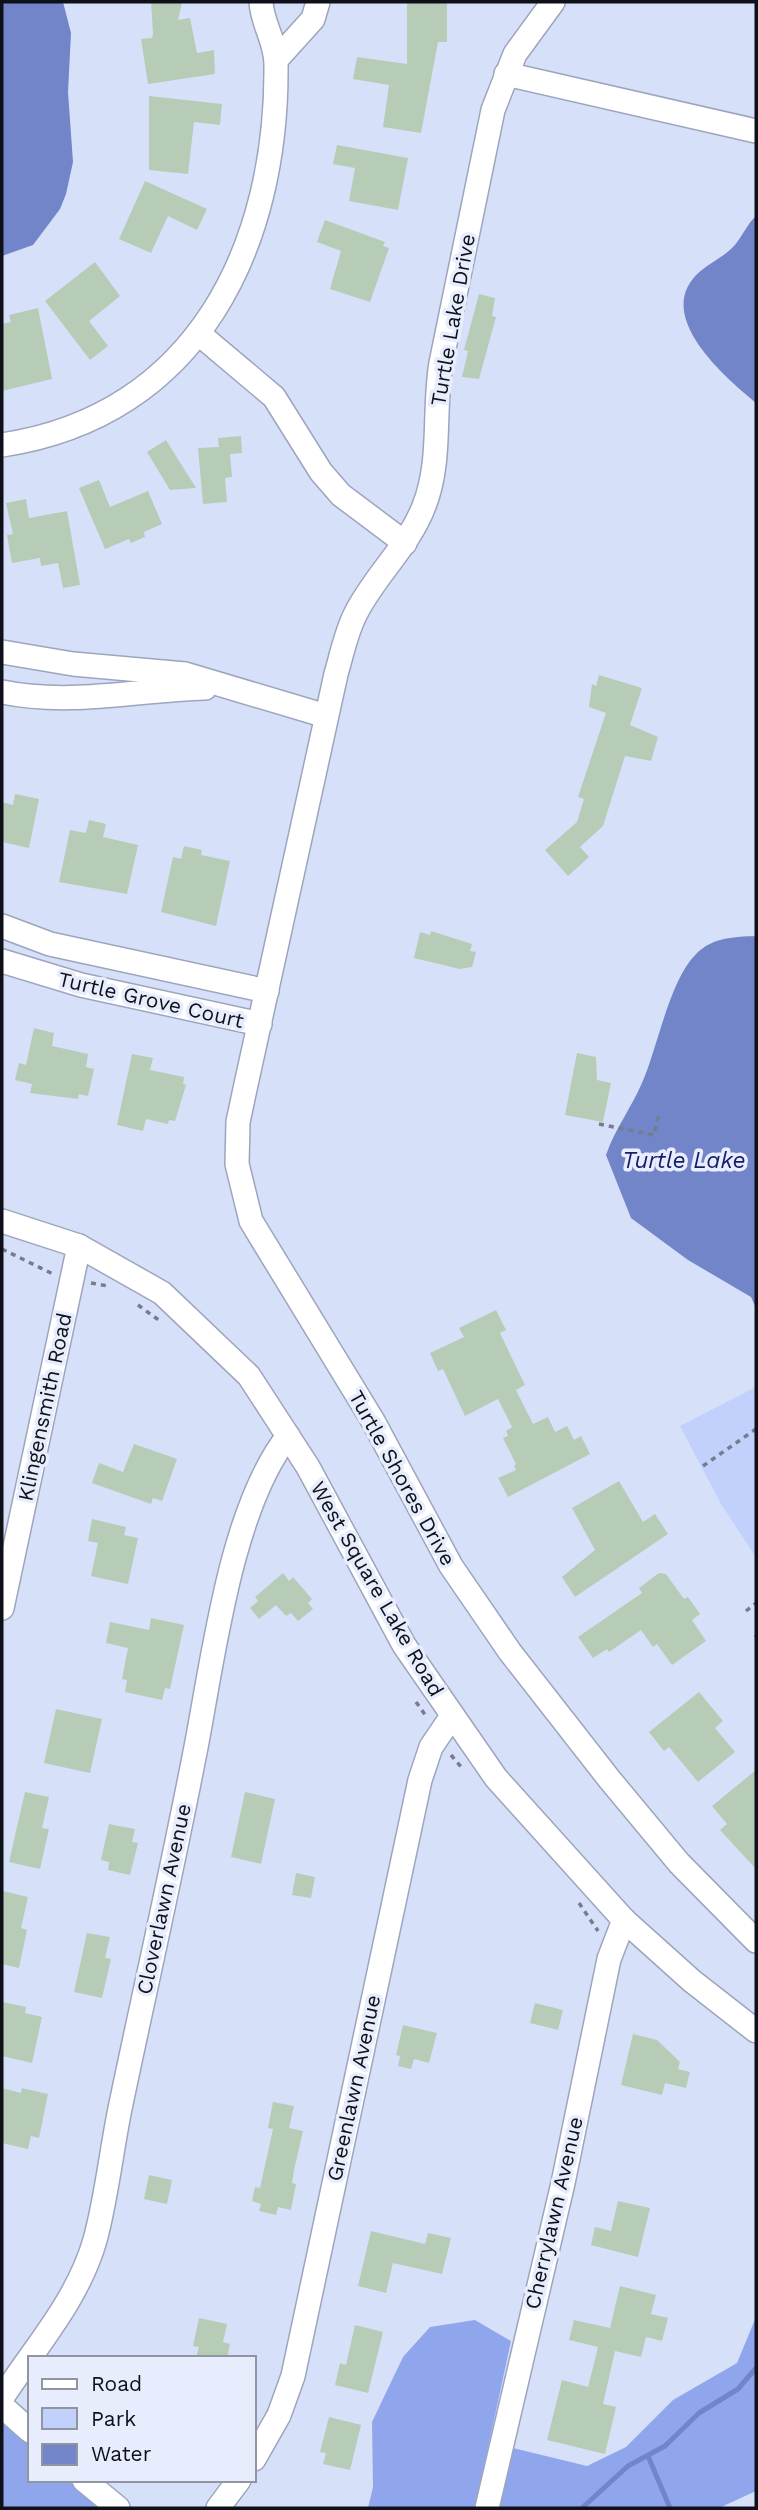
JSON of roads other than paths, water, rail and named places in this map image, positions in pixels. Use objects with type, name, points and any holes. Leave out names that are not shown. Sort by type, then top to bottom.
[{"type":"street","points":[[2,445],[52,434],[110,409],[169,365],[198,333],[236,274],[260,211],[271,158],[276,60],[261,2]]},
{"type":"street","points":[[276,60],[313,19],[318,2]]},
{"type":"street","name":"Turtle Lake Drive","points":[[278,941],[326,716],[351,624],[364,600],[405,543],[418,520],[429,490],[435,456],[437,389],[441,363],[489,127],[506,74],[527,35],[553,2]]},
{"type":"street","points":[[506,74],[756,131]]},
{"type":"street","points":[[198,333],[274,397],[321,472],[341,495],[405,543]]},
{"type":"street","points":[[2,652],[73,664],[185,674],[326,716]]},
{"type":"street","points":[[2,692],[42,698],[81,699],[167,688],[225,687]]},
{"type":"street","name":"Turtle Grove Court","points":[[2,926],[50,944],[267,991]]},
{"type":"street","name":"Turtle Shores Drive","points":[[278,941],[237,1143],[240,1183],[251,1221],[373,1421],[451,1566],[477,1607],[576,1738],[679,1863],[756,1941]]},
{"type":"street","name":"Turtle Grove Court","points":[[41,975],[50,944]]},
{"type":"street","name":"Turtle Grove Court","points":[[2,961],[41,975],[260,1024]]},
{"type":"street","name":"West Square Lake Road","points":[[2,1221],[79,1246],[162,1293],[250,1376],[288,1436],[404,1645],[496,1778],[624,1920],[692,1981],[756,2031]]},
{"type":"street","name":"Klingensmith Road","points":[[2,1608],[79,1246]]},
{"type":"street","name":"Cloverlawn Avenue","points":[[32,2356],[77,2285],[95,2240],[109,2159],[179,1832],[219,1625],[251,1500],[271,1458],[288,1436]]},
{"type":"street","name":"Greenlawn Avenue","points":[[256,2455],[279,2415],[296,2365],[420,1780],[431,1747],[452,1716]]},
{"type":"street","name":"Cherrylawn Avenue","points":[[487,2508],[563,2183],[603,1986],[624,1920]]},
{"type":"street","name":"Cloverlawn Avenue","points":[[2,2399],[28,2362]]},
{"type":"street","points":[[2,2406],[28,2429]]},
{"type":"street","points":[[87,2482],[118,2508]]},
{"type":"street","points":[[218,2508],[238,2482]]},
{"type":"water","points":[[2,2],[63,2],[71,33],[68,92],[73,162],[60,209],[33,245],[2,256]]},
{"type":"water","points":[[756,216],[756,403],[729,380],[701,348],[684,314],[684,296],[696,275],[734,246]]},
{"type":"water","name":"Turtle Lake","points":[[756,936],[756,1308],[751,1297],[688,1260],[631,1218],[606,1155],[642,1083],[671,997],[687,966],[696,954],[709,944],[724,939]]},
{"type":"waterway","points":[[582,2508],[628,2466],[665,2446],[699,2413],[738,2389],[756,2368]]},
{"type":"waterway","points":[[648,2456],[670,2508]]}]
